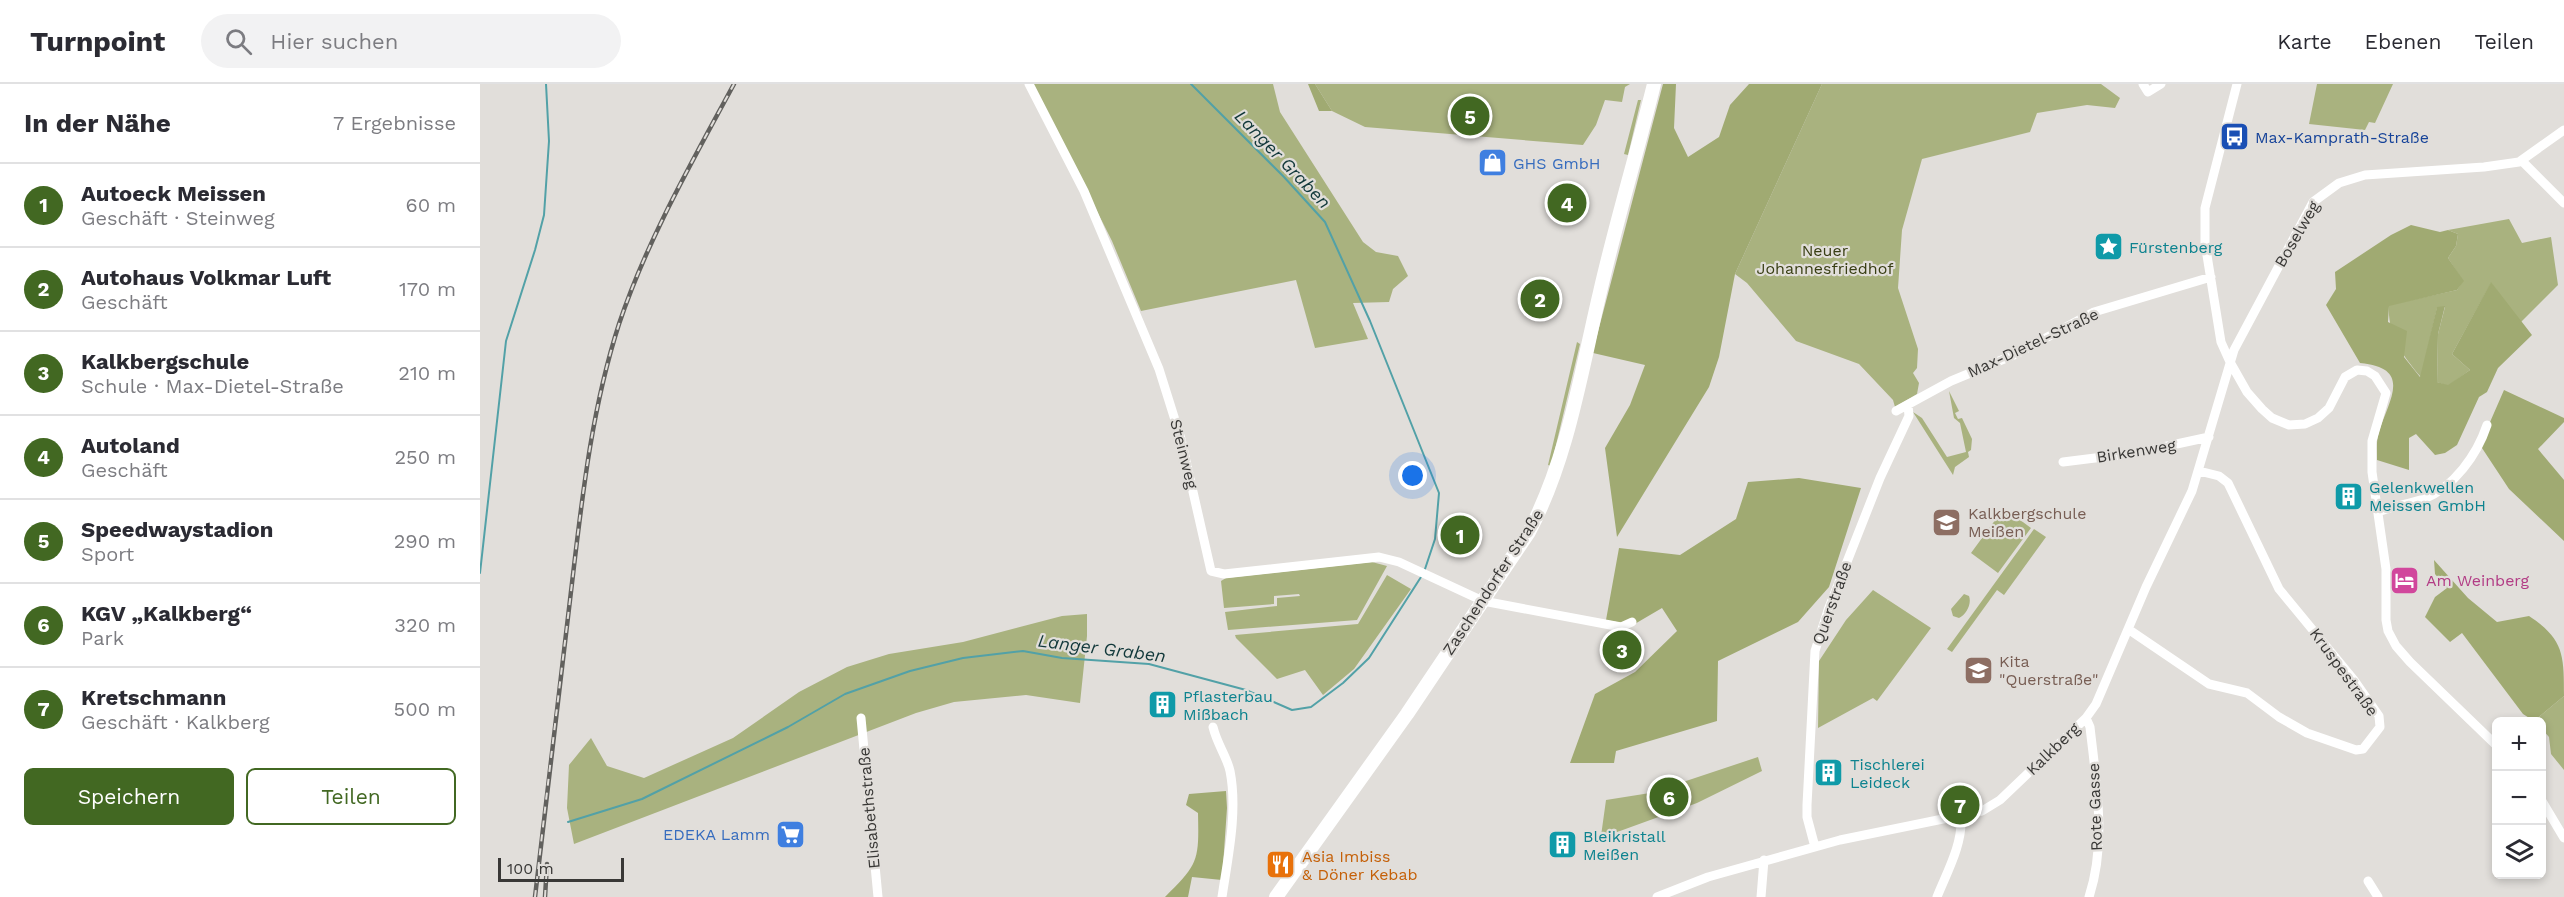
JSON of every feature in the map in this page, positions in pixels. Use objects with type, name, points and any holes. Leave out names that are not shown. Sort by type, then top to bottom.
[{"type":"street","name":"Steinweg","points":[[1029,84],[1097,220],[1159,369],[1181,438],[1212,571],[1224,574],[1369,557],[1389,559],[1483,601]]},
{"type":"street","name":"Zaschendorfer Straße","points":[[1276,897],[1337,808],[1394,734],[1529,532],[1550,488],[1654,84]]},
{"type":"street","points":[[2142,84],[2148,92],[2161,84]]},
{"type":"street","points":[[2237,84],[2205,208],[2205,243],[2221,342],[2247,392],[2272,418],[2289,424],[2305,424],[2318,418],[2329,408],[2342,382],[2349,374],[2362,370],[2376,376],[2386,393],[2372,441],[2372,472],[2386,569],[2386,620],[2392,639],[2410,662],[2492,741]]},
{"type":"street","name":"Boselweg","points":[[2230,362],[2234,350],[2308,208],[2324,192],[2347,179],[2365,175],[2484,167],[2522,161],[2564,130]]},
{"type":"street","points":[[2522,161],[2564,203]]},
{"type":"street","name":"Max-Dietel-Straße","points":[[1896,411],[1951,381],[2016,354],[2094,312],[2211,277]]},
{"type":"street","name":"Kalkberg","points":[[1657,897],[1708,877],[1764,860],[1840,840],[1982,811],[2000,800],[2086,718],[2096,704],[2199,471],[2230,362]]},
{"type":"street","name":"Querstraße","points":[[1815,847],[1807,818],[1807,805],[1815,651],[1828,610],[1880,478],[1909,416],[1908,405]]},
{"type":"street","points":[[2378,512],[2424,499],[2454,479],[2474,452],[2487,425]]},
{"type":"street","name":"Birkenweg","points":[[2063,462],[2135,453],[2209,437]]},
{"type":"street","name":"Kruspestraße","points":[[2128,629],[2163,650],[2209,684],[2240,690],[2294,726],[2356,750],[2366,746],[2380,727],[2379,716],[2354,680],[2279,589],[2231,488],[2219,476],[2199,471]]},
{"type":"street","points":[[1483,601],[1621,627],[1632,622]]},
{"type":"street","name":"Elisabethstraße","points":[[861,718],[878,897]]},
{"type":"street","name":"Rote Gasse","points":[[2086,718],[2090,727],[2098,818],[2097,859],[2089,897]]},
{"type":"street","points":[[1213,727],[1231,772],[1230,832],[1222,897]]},
{"type":"street","points":[[2546,809],[2564,837]]},
{"type":"street","points":[[1937,897],[1958,845],[1962,830],[1961,816]]},
{"type":"street","points":[[1761,897],[1764,860]]},
{"type":"street","points":[[2368,881],[2378,897]]},
{"type":"green space","points":[[1033,84],[1273,84],[1280,112],[1363,242],[1376,252],[1398,256],[1408,276],[1393,289],[1389,302],[1353,303],[1368,339],[1315,348],[1296,280],[1141,311],[1112,241]]},
{"type":"green space","points":[[1308,84],[1315,84],[1332,111],[1319,111]]},
{"type":"green space","points":[[1315,84],[1630,84],[1625,87],[1622,102],[1605,100],[1596,125],[1583,145],[1365,127],[1332,111]]},
{"type":"green space","points":[[1663,84],[1676,84],[1674,128],[1688,157],[1719,137],[1730,105],[1749,84],[1822,84],[1735,274],[1719,357],[1709,387],[1617,537],[1605,448],[1630,405],[1645,365],[1593,353]]},
{"type":"green space","name":"Neuer Johannesfriedhof","points":[[1822,84],[2101,84],[2120,98],[2115,108],[2087,105],[2037,113],[2030,132],[1922,159],[1902,230],[1898,288],[1918,349],[1917,368],[1913,373],[1919,383],[1917,394],[1895,407],[1893,400],[1859,364],[1796,341],[1747,283],[1735,274]]},
{"type":"green space","points":[[2317,84],[2393,84],[2375,123],[2369,122],[2365,130],[2309,124]]},
{"type":"green space","points":[[1638,100],[1641,100],[1628,155],[1624,154]]},
{"type":"green space","points":[[2509,219],[2522,243],[2551,237],[2558,285],[2520,323],[2491,283],[2452,354],[2470,370],[2448,386],[2437,382],[2438,334],[2445,307],[2437,308],[2421,377],[2408,361],[2394,335],[2389,316],[2389,305],[2457,290],[2463,281],[2448,258],[2456,246],[2458,234],[2448,230]]},
{"type":"green space","points":[[2411,225],[2440,232],[2448,230],[2458,234],[2456,246],[2448,258],[2464,281],[2457,290],[2389,306],[2388,322],[2407,331],[2404,357],[2420,377],[2437,307],[2445,306],[2438,334],[2437,382],[2448,385],[2470,370],[2452,354],[2491,282],[2532,335],[2498,368],[2487,392],[2479,397],[2457,445],[2445,453],[2435,455],[2416,434],[2409,438],[2409,470],[2377,460],[2378,435],[2391,398],[2392,379],[2387,372],[2377,366],[2360,363],[2326,305],[2336,289],[2335,272],[2391,235]]},
{"type":"green space","points":[[1577,342],[1580,344],[1551,466],[1548,465]]},
{"type":"green space","points":[[2504,390],[2564,418],[2564,422],[2538,449],[2564,480],[2564,541],[2509,489],[2480,445]]},
{"type":"green space","points":[[1949,391],[1959,411],[1955,413],[1958,419],[1962,418],[1972,439],[1971,450],[1968,452],[1969,457],[1955,467],[1953,475],[1913,412],[1922,418],[1947,457],[1966,452],[1960,423],[1954,418]]},
{"type":"green space","points":[[1799,478],[1861,488],[1829,587],[1798,622],[1718,661],[1717,721],[1616,751],[1614,763],[1570,763],[1595,694],[1635,672],[1677,631],[1662,608],[1633,625],[1606,620],[1619,548],[1680,555],[1736,519],[1748,482]]},
{"type":"green space","points":[[2004,508],[2031,528],[1998,573],[1971,553]]},
{"type":"green space","points":[[2034,529],[2046,537],[2004,595],[1997,590],[1952,652],[1947,649]]},
{"type":"green space","points":[[2434,560],[2468,598],[2497,622],[2529,616],[2541,624],[2560,649],[2564,696],[2539,717],[2528,717],[2523,714],[2462,633],[2450,642],[2425,617],[2435,597],[2447,588],[2435,574]]},
{"type":"green space","points":[[1372,562],[1387,566],[1357,620],[1228,630],[1225,612],[1277,606],[1277,598],[1300,596],[1299,594],[1274,596],[1274,604],[1224,608],[1221,581],[1226,578]]},
{"type":"green space","points":[[1387,575],[1411,589],[1354,669],[1323,695],[1305,670],[1277,679],[1236,638],[1235,635],[1358,624]]},
{"type":"green space","points":[[1873,590],[1931,628],[1877,701],[1873,698],[1818,728],[1819,661],[1846,620]]},
{"type":"green space","points":[[1964,594],[1969,596],[1968,609],[1959,618],[1953,616],[1951,609]]},
{"type":"green space","points":[[1087,614],[1080,703],[1026,695],[954,702],[916,713],[574,844],[567,808],[569,765],[591,738],[607,766],[644,778],[733,738],[799,692],[847,667],[889,654],[963,642],[1062,616]]},
{"type":"green space","points":[[2564,696],[2564,770],[2551,754],[2549,737],[2546,734],[2546,717],[2539,717]]},
{"type":"green space","points":[[1758,757],[1762,771],[1697,803],[1601,836],[1606,800],[1650,793]]},
{"type":"green space","points":[[1226,791],[1222,880],[1192,877],[1188,897],[1165,897],[1185,877],[1197,852],[1198,813],[1186,805],[1189,794]]},
{"type":"waterway","points":[[480,573],[506,341],[544,215],[549,141],[546,84]]},
{"type":"waterway","name":"Langer Graben","points":[[1191,84],[1284,177],[1325,222],[1370,321],[1439,493],[1435,539],[1424,572]]},
{"type":"waterway","name":"Langer Graben","points":[[568,822],[642,799],[788,727],[845,694],[910,671],[963,658],[1023,651],[1062,658],[1149,664],[1246,690],[1292,710],[1311,707],[1343,683],[1369,658],[1421,577]]},
{"type":"railway","points":[[535,897],[583,496],[594,427],[609,358],[619,324],[643,262],[734,84]]},
{"type":"railway","points":[[545,897],[547,864]]},
{"type":"place","name":"Speedwaystadion","points":[[1470,116]]},
{"type":"place","name":"Max-Kamprath-Straße","points":[[2234,137]]},
{"type":"place","name":"GHS GmbH","points":[[1492,163]]},
{"type":"place","name":"Autoland","points":[[1567,203]]},
{"type":"place","name":"Fürstenberg","points":[[2108,247]]},
{"type":"place","name":"Autohaus Volkmar Luft","points":[[1540,299]]},
{"type":"place","name":"Gelenkwellen Meissen GmbH","points":[[2348,496]]},
{"type":"place","name":"Kalkbergschule Meißen","points":[[1947,522]]},
{"type":"place","name":"Autoeck Meissen","points":[[1460,535]]},
{"type":"place","name":"Am Weinberg","points":[[2405,580]]},
{"type":"place","name":"Kalkbergschule","points":[[1622,650]]},
{"type":"place","name":"Kita \"Querstraße\"","points":[[1978,670]]},
{"type":"place","name":"Pflasterbau Mißbach","points":[[1162,705]]},
{"type":"place","name":"Tischlerei Leideck","points":[[1829,773]]},
{"type":"place","name":"KGV „Kalkberg“","points":[[1669,797]]},
{"type":"place","name":"Kretschmann","points":[[1960,805]]},
{"type":"place","name":"EDEKA Lamm","points":[[791,834]]},
{"type":"place","name":"Bleikristall Meißen","points":[[1562,845]]},
{"type":"place","name":"Asia Imbiss & Döner Kebab","points":[[1281,865]]}]
